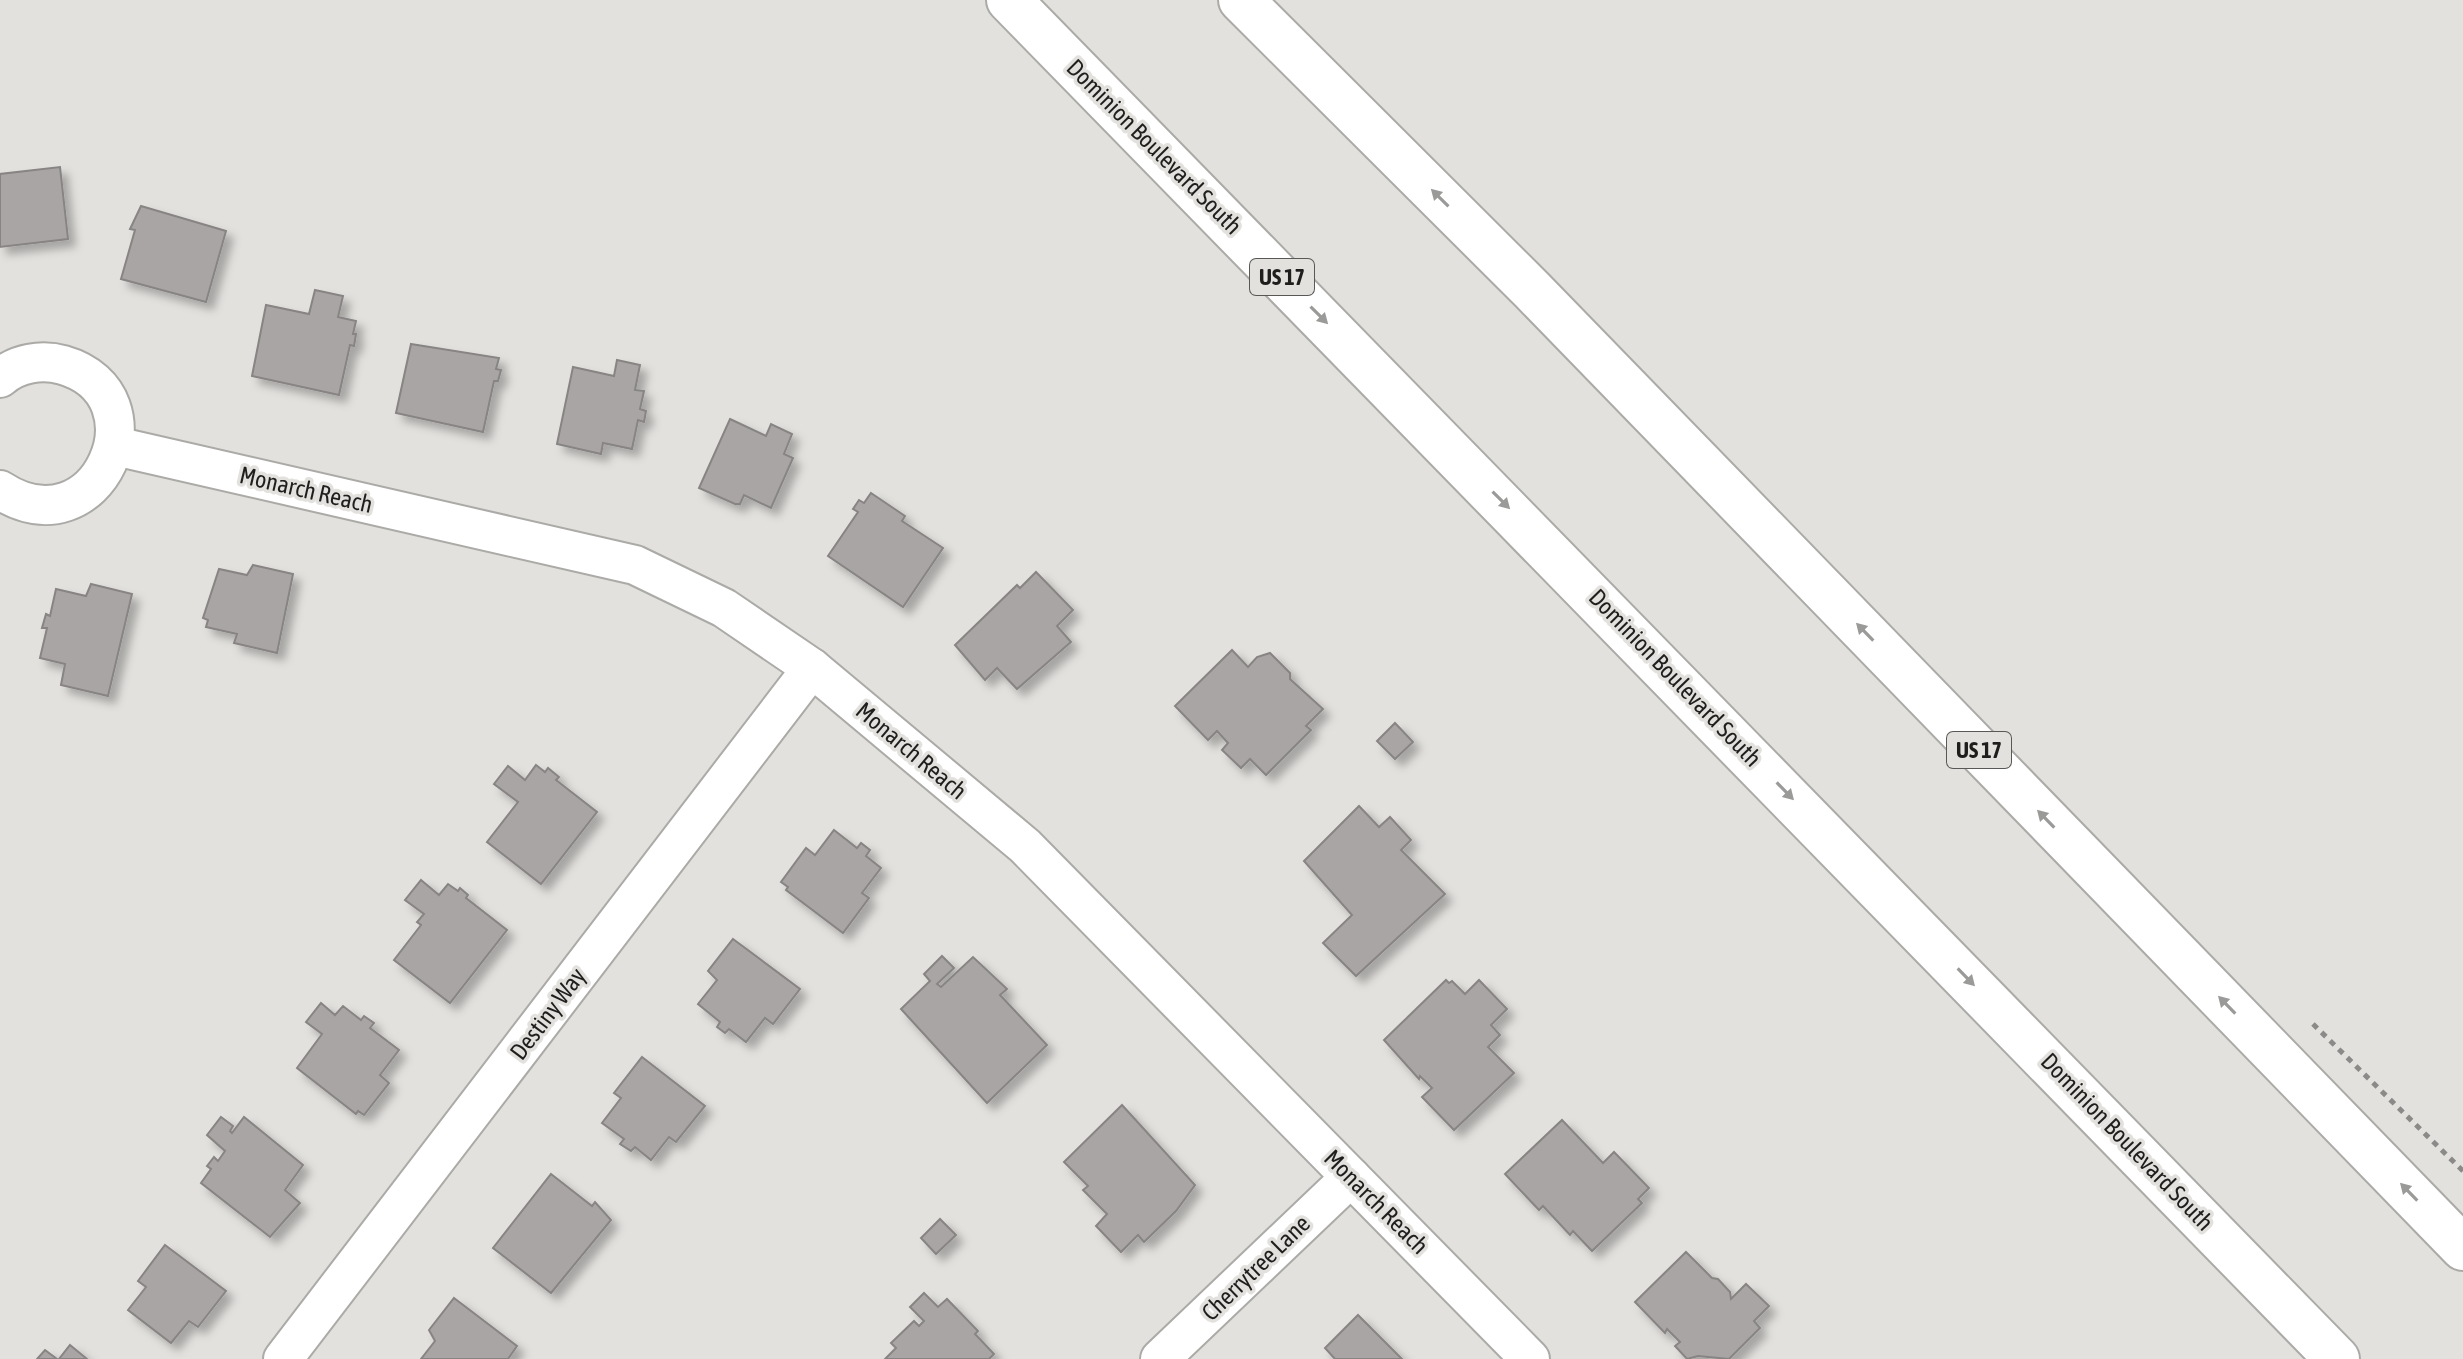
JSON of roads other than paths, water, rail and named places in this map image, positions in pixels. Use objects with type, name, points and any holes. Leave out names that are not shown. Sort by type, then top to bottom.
[{"type":"highway","name":"Dominion Boulevard South","points":[[1009,0],[1555,555],[2337,1359]]},
{"type":"highway","name":"US 17","points":[[1241,0],[1543,301],[2463,1248]]},
{"type":"highway","points":[[2156,1172],[2310,1359]]},
{"type":"street","points":[[0,378],[29,363],[52,362],[75,368],[94,382],[108,400],[115,423],[115,446],[107,469],[91,488],[70,500],[47,506],[24,503],[0,490]]},
{"type":"street","name":"Monarch Reach","points":[[115,446],[635,565],[724,608],[812,668],[1025,846],[1530,1359]]},
{"type":"street","name":"Destiny Way","points":[[283,1359],[812,668]]},
{"type":"street","name":"Cherrytree Lane","points":[[1160,1359],[1351,1177]]}]
